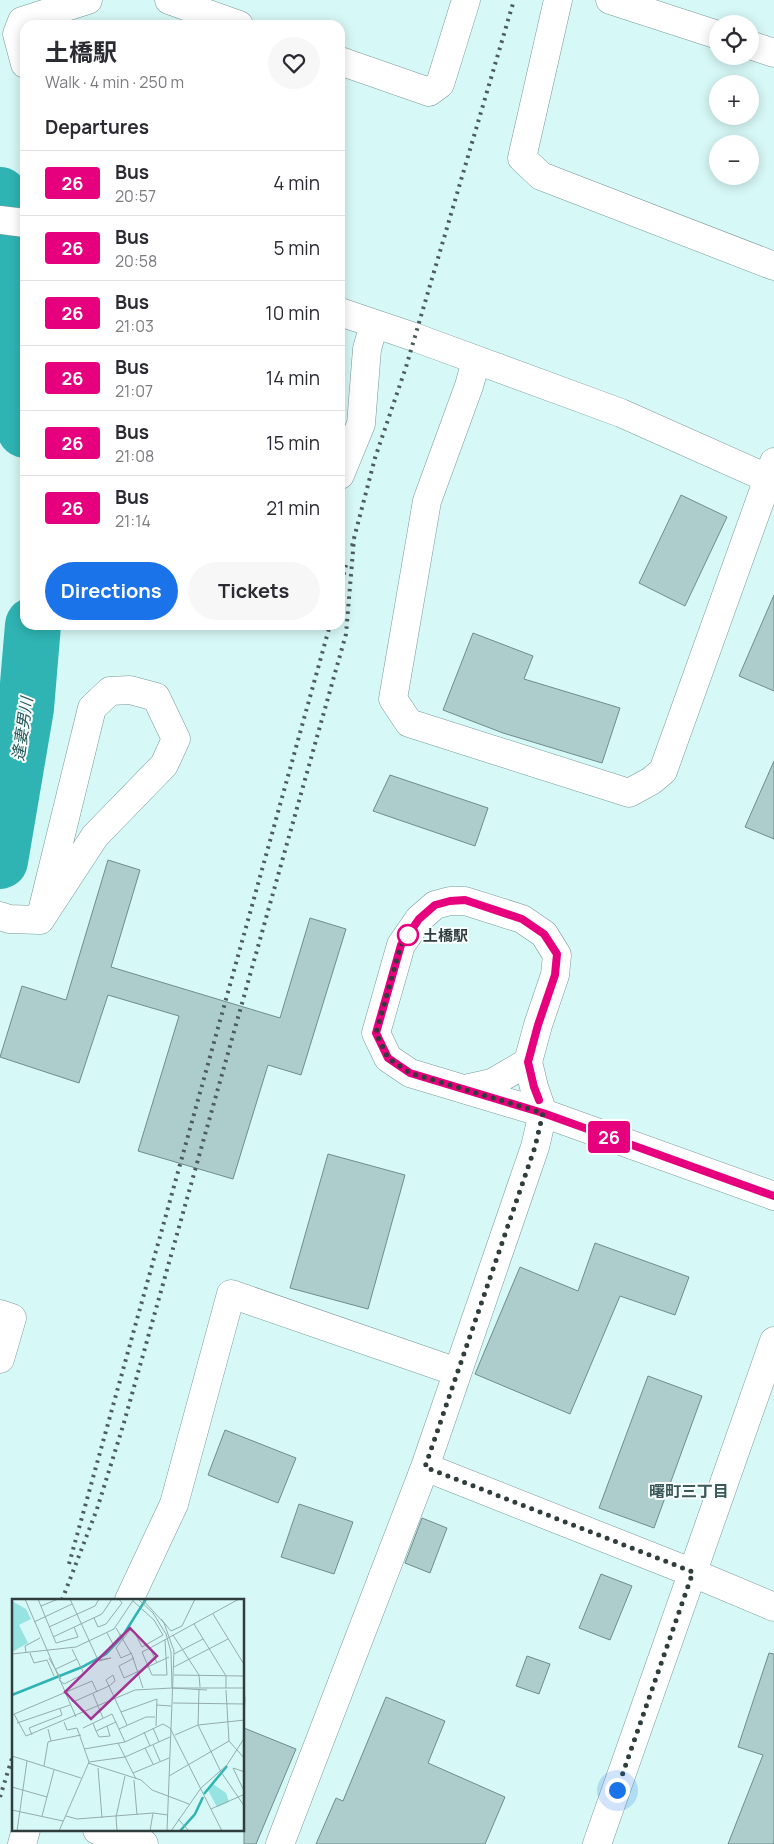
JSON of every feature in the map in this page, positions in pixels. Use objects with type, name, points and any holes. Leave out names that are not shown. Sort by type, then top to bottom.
[{"type":"street","points":[[25,20],[88,0]]},
{"type":"street","points":[[169,0],[225,20]]},
{"type":"street","points":[[345,63],[428,92],[440,84],[466,0]]},
{"type":"street","points":[[558,0],[522,158],[541,176],[774,266]]},
{"type":"street","points":[[610,0],[709,32]]},
{"type":"street","points":[[20,28],[18,34],[20,43]]},
{"type":"street","points":[[759,48],[774,53]]},
{"type":"street","points":[[0,220],[20,222]]},
{"type":"street","points":[[345,314],[414,337],[476,360],[621,414],[772,474],[663,772],[629,793],[409,723],[393,699],[427,501],[469,386],[476,360]]},
{"type":"street","points":[[345,463],[362,424],[366,349],[374,324]]},
{"type":"street","points":[[130,690],[156,697],[176,739],[164,765],[95,836],[40,920],[92,708],[110,691],[130,690]]},
{"type":"street","points":[[280,1844],[425,1467],[535,1147],[543,1113],[528,1062],[555,975],[557,954],[544,934],[522,919],[465,900],[435,905],[419,919],[401,945],[376,1033],[388,1058],[410,1073],[543,1113],[774,1196]]},
{"type":"street","points":[[4,917],[40,920]]},
{"type":"street","points":[[465,1089],[492,1083],[528,1062]]},
{"type":"street","points":[[129,1599],[174,1504],[231,1294],[457,1372]]},
{"type":"street","points":[[0,1314],[12,1318],[0,1359]]},
{"type":"street","points":[[598,1844],[774,1341]]},
{"type":"street","points":[[425,1467],[693,1572],[774,1607]]},
{"type":"street","points":[[104,1832],[144,1844]]},
{"type":"building","points":[[681,495],[727,517],[685,606],[639,583]]},
{"type":"building","points":[[774,595],[774,691],[739,676]]},
{"type":"building","points":[[473,633],[533,656],[524,679],[620,708],[602,763],[503,733],[443,710]]},
{"type":"building","points":[[774,761],[774,839],[745,827]]},
{"type":"building","points":[[390,775],[488,808],[475,846],[373,811]]},
{"type":"building","points":[[108,860],[140,870],[111,967],[280,1018],[310,918],[346,929],[301,1075],[268,1065],[233,1179],[138,1151],[179,1016],[108,995],[79,1083],[0,1057],[22,986],[66,1000]]},
{"type":"building","points":[[328,1154],[405,1175],[368,1309],[290,1288]]},
{"type":"building","points":[[595,1243],[689,1277],[675,1315],[620,1296],[570,1414],[475,1374],[520,1267],[578,1291]]},
{"type":"building","points":[[648,1376],[702,1396],[654,1528],[599,1508]]},
{"type":"building","points":[[225,1430],[296,1458],[278,1503],[208,1475]]},
{"type":"building","points":[[299,1504],[353,1522],[334,1574],[281,1557]]},
{"type":"building","points":[[422,1518],[447,1528],[430,1573],[405,1563]]},
{"type":"building","points":[[601,1574],[632,1586],[610,1640],[579,1628]]},
{"type":"building","points":[[769,1653],[774,1654],[774,1844],[728,1844],[763,1755],[738,1747]]},
{"type":"building","points":[[527,1656],[550,1664],[539,1694],[516,1686]]},
{"type":"building","points":[[386,1697],[445,1721],[428,1763],[505,1797],[485,1844],[316,1844],[336,1798],[343,1801]]},
{"type":"building","points":[[245,1728],[296,1749],[256,1844],[244,1844]]},
{"type":"waterway","name":"逢妻男川","points":[[0,195],[12,243],[20,358]]},
{"type":"waterway","name":"逢妻男川","points":[[0,861],[26,708],[33,630]]},
{"type":"railway","points":[[352,546],[375,458],[406,367],[514,0]]},
{"type":"railway","points":[[62,1599],[97,1509],[123,1426],[346,634],[354,539]]},
{"type":"railway","points":[[345,569],[346,565]]},
{"type":"railway","points":[[69,1564],[329,630]]},
{"type":"railway","points":[[0,1797],[12,1758]]},
{"type":"bus line","name":"26","points":[[539,1100],[528,1062],[555,975],[557,954],[544,934],[522,919],[465,900],[435,905],[419,919],[401,945],[376,1033],[388,1058],[410,1073],[543,1113],[774,1196]]},
{"type":"place","name":"土橋駅","points":[[408,935]]},
{"type":"district","name":"曙町三丁目","points":[[689,1491]]},
{"type":"route","points":[[408,935],[410,932],[401,945],[376,1033],[388,1058],[410,1073],[543,1113],[535,1147],[425,1467],[693,1572],[617,1790]]}]
